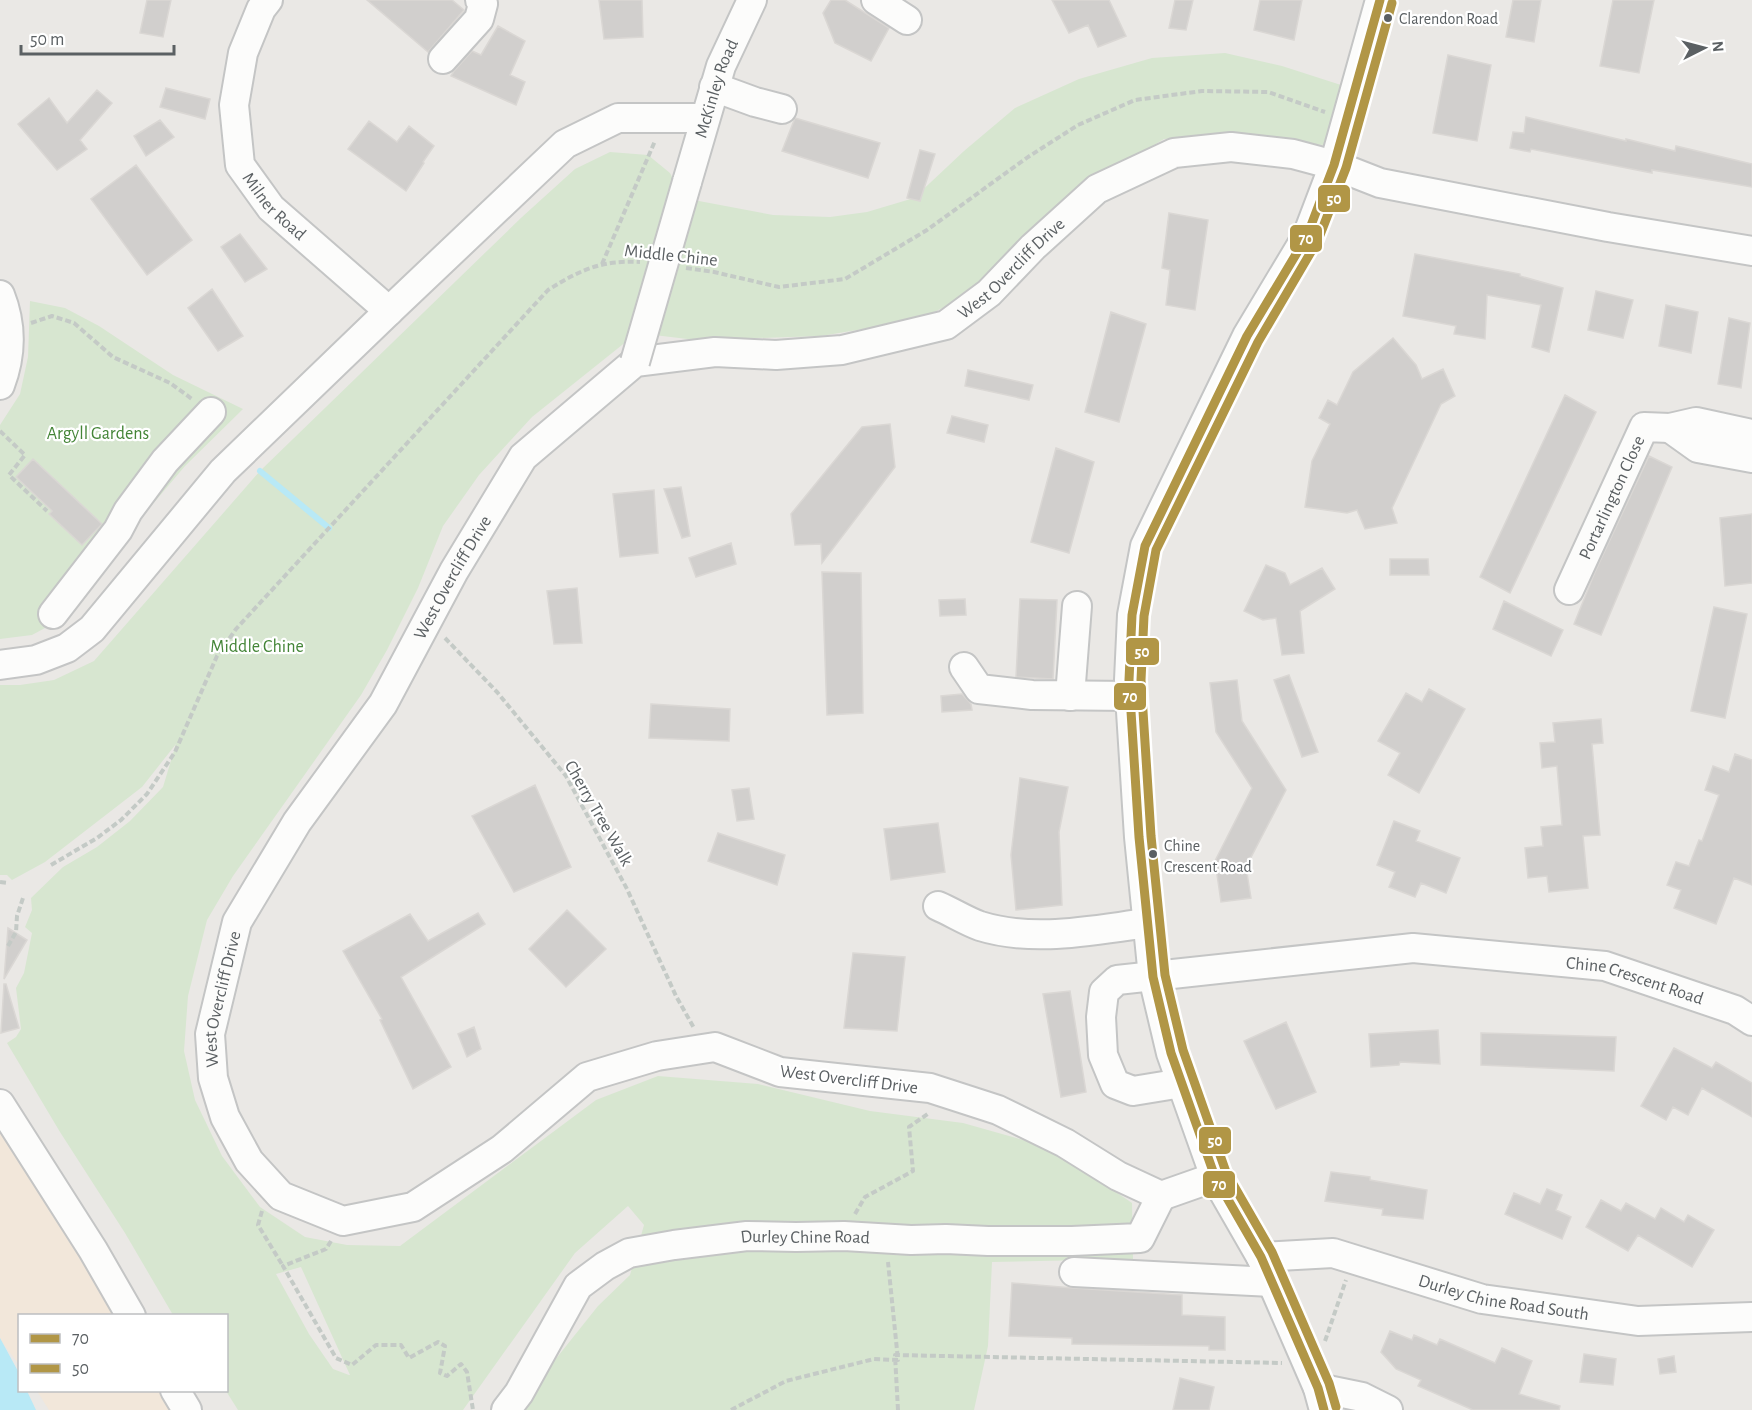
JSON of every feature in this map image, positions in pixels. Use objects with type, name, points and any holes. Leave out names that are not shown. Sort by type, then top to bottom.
[{"type":"street","name":"Milner Road","points":[[268,0],[261,9],[241,63],[234,105],[240,165],[271,208],[389,311]]},
{"type":"street","points":[[443,59],[479,19],[483,4],[480,0]]},
{"type":"street","name":"McKinley Road","points":[[635,362],[714,87],[721,66],[752,0]]},
{"type":"street","points":[[876,0],[907,20]]},
{"type":"street","points":[[1380,0],[1334,165],[1307,236],[1247,336],[1145,546],[1131,615],[1129,680],[1138,837],[1153,977],[1171,1053],[1215,1177],[1266,1269],[1318,1376],[1388,1410]]},
{"type":"street","points":[[714,87],[782,109]]},
{"type":"street","points":[[0,664],[36,660],[67,648],[92,629],[223,471],[565,144],[618,118],[705,118]]},
{"type":"street","name":"West Overcliff Drive","points":[[1161,1196],[1118,1176],[1065,1143],[1008,1115],[955,1096],[930,1089],[780,1072],[715,1047],[657,1056],[587,1077],[502,1149],[413,1207],[343,1221],[281,1196],[249,1161],[225,1117],[213,1078],[210,1034],[237,922],[297,822],[383,704],[454,571],[523,457],[635,362],[715,352],[776,355],[842,350],[946,326],[989,293],[1033,247],[1097,189],[1174,153],[1231,147],[1293,153],[1334,165]]},
{"type":"street","points":[[1334,165],[1380,183],[1608,227],[1752,251]]},
{"type":"street","points":[[0,295],[9,329],[6,368],[0,385]]},
{"type":"street","points":[[53,614],[118,531],[128,511],[165,461],[211,412]]},
{"type":"street","name":"Portarlington Close","points":[[1569,590],[1644,428],[1670,428],[1696,422],[1752,434]]},
{"type":"street","name":"Portarlington Close","points":[[1670,428],[1698,448],[1752,458]]},
{"type":"street","points":[[1070,696],[1077,606]]},
{"type":"street","points":[[964,667],[979,689],[1032,695],[1130,696]]},
{"type":"street","points":[[938,906],[979,926],[1015,934],[1053,935],[1148,923]]},
{"type":"street","name":"Chine Crescent Road","points":[[1182,1083],[1133,1091],[1115,1084],[1103,1055],[1101,1017],[1104,992],[1117,980],[1413,948],[1605,966],[1735,1010],[1752,1021]]},
{"type":"street","points":[[0,1104],[93,1250],[130,1314]]},
{"type":"street","points":[[1161,1196],[1215,1177]]},
{"type":"street","name":"Durley Chine Road","points":[[506,1410],[519,1393],[578,1286],[605,1266],[629,1253],[747,1236],[844,1236],[988,1241],[1140,1238],[1161,1196]]},
{"type":"street","name":"Durley Chine Road South","points":[[1074,1272],[1266,1269],[1333,1253],[1482,1299],[1638,1321],[1752,1317]]},
{"type":"street","points":[[176,1392],[187,1410]]},
{"type":"path","name":"Middle Chine","points":[[683,268],[714,272],[779,287],[845,279],[927,230],[1028,157],[1078,125],[1135,100],[1202,91],[1268,92],[1333,114],[1355,92]]},
{"type":"path","points":[[602,264],[666,117]]},
{"type":"path","name":"Middle Chine","points":[[51,865],[97,838],[121,820],[147,794],[174,752],[217,656],[244,621],[548,290],[575,273],[602,264],[646,263]]},
{"type":"path","points":[[9,329],[52,316],[74,322],[113,357],[170,383],[211,412]]},
{"type":"path","points":[[0,431],[25,455],[9,475],[47,511]]},
{"type":"path","name":"Cherry Tree Walk","points":[[428,620],[497,692],[566,776],[627,889],[676,996],[705,1048]]},
{"type":"path","points":[[0,882],[8,883]]},
{"type":"path","points":[[8,946],[16,932],[17,916],[23,898]]},
{"type":"path","points":[[844,1236],[865,1197],[912,1171],[909,1126],[955,1096]]},
{"type":"path","points":[[270,1185],[258,1226],[336,1358],[352,1365],[376,1345],[401,1345],[409,1358],[438,1342],[445,1346],[440,1373],[447,1376],[461,1364],[466,1372],[473,1410]]},
{"type":"path","points":[[283,1266],[326,1249],[343,1221]]},
{"type":"path","points":[[885,1238],[896,1357],[898,1410]]},
{"type":"path","points":[[731,1410],[786,1381],[874,1359],[896,1357],[1318,1376],[1353,1259]]},
{"type":"green space","points":[[1225,53],[1282,66],[1341,85],[1324,145],[1218,137],[1164,139],[1060,202],[970,295],[917,320],[821,336],[696,340],[637,333],[532,417],[479,475],[443,526],[418,588],[361,695],[233,876],[207,920],[188,996],[184,1051],[195,1100],[222,1156],[260,1207],[305,1237],[347,1245],[400,1246],[596,1100],[658,1076],[758,1084],[870,1111],[963,1123],[1052,1148],[1132,1203],[1133,1259],[992,1262],[988,1346],[974,1410],[515,1410],[598,1306],[630,1275],[644,1225],[628,1206],[575,1253],[463,1410],[238,1410],[227,1392],[228,1314],[172,1314],[7,1043],[16,1037],[21,1029],[16,988],[24,973],[32,933],[25,927],[32,910],[31,898],[63,867],[97,847],[130,821],[163,787],[176,744],[142,787],[45,862],[12,880],[7,875],[0,875],[0,685],[20,685],[54,680],[94,661],[260,471],[522,217],[575,169],[610,152],[648,155],[670,173],[683,198],[773,215],[830,217],[867,212],[914,198],[964,151],[1015,108],[1079,79],[1152,58]],"holes":[[[301,1267],[350,1375],[333,1369],[309,1334],[276,1274]]]},
{"type":"green space","name":"Argyll Gardens","points":[[30,301],[65,308],[99,326],[173,375],[243,409],[185,466],[135,525],[71,614],[32,635],[0,639],[0,425],[20,394],[28,357]]},
{"type":"sand","points":[[0,1115],[122,1314],[18,1314],[18,1364],[0,1339]]},
{"type":"sand","points":[[38,1392],[168,1392],[179,1410],[49,1410]]},
{"type":"water","points":[[0,1338],[18,1371],[18,1392],[27,1392],[36,1410],[0,1410]]},
{"type":"building","points":[[147,0],[171,0],[163,37],[140,33]]},
{"type":"building","points":[[367,0],[452,0],[464,10],[428,52]]},
{"type":"building","points":[[599,0],[642,0],[643,37],[604,39]]},
{"type":"building","points":[[831,0],[845,0],[889,28],[871,61],[835,43],[823,13]]},
{"type":"building","points":[[1052,0],[1109,0],[1126,36],[1098,47],[1088,25],[1069,33]]},
{"type":"building","points":[[1175,0],[1193,0],[1186,30],[1169,28]]},
{"type":"building","points":[[1260,0],[1302,0],[1294,40],[1254,30]]},
{"type":"building","points":[[1513,0],[1541,0],[1534,42],[1506,37]]},
{"type":"building","points":[[1613,0],[1654,0],[1639,73],[1600,66]]},
{"type":"building","points":[[498,26],[525,41],[510,75],[525,82],[516,105],[451,76],[472,51],[481,55]]},
{"type":"building","points":[[1448,55],[1491,65],[1477,141],[1433,133]]},
{"type":"building","points":[[166,88],[210,99],[205,119],[160,107]]},
{"type":"building","points":[[97,90],[112,103],[80,140],[87,149],[57,170],[18,124],[49,98],[67,123]]},
{"type":"building","points":[[1526,117],[1626,141],[1626,139],[1675,151],[1676,146],[1752,164],[1752,187],[1652,170],[1652,173],[1531,149],[1530,152],[1510,148],[1513,132],[1524,133]]},
{"type":"building","points":[[795,118],[880,143],[868,178],[782,151]]},
{"type":"building","points":[[160,120],[174,137],[146,156],[134,136]]},
{"type":"building","points":[[369,121],[397,142],[409,126],[434,146],[406,191],[348,149]]},
{"type":"building","points":[[920,150],[935,154],[920,201],[907,198]]},
{"type":"building","points":[[136,165],[192,240],[147,275],[91,199]]},
{"type":"building","points":[[1169,213],[1208,220],[1195,310],[1166,305],[1170,270],[1162,268]]},
{"type":"building","points":[[240,234],[267,269],[245,282],[221,247]]},
{"type":"building","points":[[1415,254],[1520,274],[1520,276],[1563,288],[1549,352],[1532,347],[1541,305],[1487,295],[1485,339],[1454,334],[1456,326],[1403,316]]},
{"type":"building","points":[[212,289],[243,336],[218,351],[188,308]]},
{"type":"building","points":[[1596,291],[1633,300],[1623,338],[1588,330]]},
{"type":"building","points":[[1666,305],[1698,312],[1691,353],[1659,346]]},
{"type":"building","points":[[1111,312],[1146,324],[1119,422],[1085,412]]},
{"type":"building","points":[[1729,318],[1750,323],[1741,388],[1718,384]]},
{"type":"building","points":[[1393,338],[1416,365],[1422,379],[1443,369],[1455,396],[1441,404],[1392,508],[1397,523],[1365,529],[1357,510],[1347,513],[1305,507],[1312,461],[1330,424],[1319,418],[1328,400],[1337,405],[1353,372]]},
{"type":"building","points":[[968,370],[1033,385],[1029,400],[965,386]]},
{"type":"building","points":[[1565,395],[1596,412],[1510,593],[1480,577]]},
{"type":"building","points":[[952,416],[988,425],[984,442],[947,433]]},
{"type":"building","points":[[890,424],[895,467],[822,563],[821,544],[795,545],[791,514],[862,427]]},
{"type":"building","points":[[1056,448],[1094,462],[1069,553],[1031,542]]},
{"type":"building","points":[[1649,456],[1672,467],[1601,635],[1574,624],[1595,572]]},
{"type":"building","points":[[33,459],[102,524],[82,545],[49,514],[52,511],[16,477]]},
{"type":"building","points":[[681,487],[690,536],[682,538],[664,489]]},
{"type":"building","points":[[654,490],[658,553],[620,557],[613,494]]},
{"type":"building","points":[[1752,514],[1752,583],[1725,586],[1720,518]]},
{"type":"building","points":[[731,543],[736,564],[696,577],[689,558]]},
{"type":"building","points":[[1390,559],[1428,559],[1429,575],[1390,575]]},
{"type":"building","points":[[1266,565],[1285,573],[1290,585],[1322,568],[1335,589],[1300,611],[1304,653],[1282,655],[1276,618],[1263,620],[1244,611]]},
{"type":"building","points":[[822,572],[861,573],[863,713],[827,715]]},
{"type":"building","points":[[577,588],[582,643],[554,644],[547,591]]},
{"type":"building","points":[[965,599],[966,615],[940,616],[939,600]]},
{"type":"building","points":[[1020,599],[1057,600],[1053,679],[1016,677]]},
{"type":"building","points":[[1504,601],[1563,630],[1551,656],[1493,629]]},
{"type":"building","points":[[1714,607],[1747,614],[1725,718],[1691,711]]},
{"type":"building","points":[[1289,675],[1318,752],[1302,757],[1274,680]]},
{"type":"building","points":[[1237,680],[1242,721],[1286,790],[1246,867],[1251,898],[1221,902],[1215,861],[1252,788],[1216,732],[1210,683]]},
{"type":"building","points":[[1429,689],[1465,709],[1419,793],[1388,775],[1400,753],[1378,741],[1406,693],[1422,702]]},
{"type":"building","points":[[962,694],[971,704],[972,710],[942,712],[941,696]]},
{"type":"building","points":[[651,704],[730,709],[729,741],[649,738]]},
{"type":"building","points":[[1601,719],[1603,743],[1592,744],[1600,835],[1583,836],[1588,888],[1549,892],[1547,876],[1528,878],[1525,848],[1543,846],[1541,827],[1562,825],[1557,766],[1542,768],[1540,743],[1555,742],[1553,723]]},
{"type":"building","points":[[1735,754],[1752,760],[1752,885],[1734,878],[1716,924],[1674,908],[1681,890],[1667,885],[1676,862],[1689,866],[1699,840],[1702,841],[1719,795],[1705,790],[1713,766],[1729,772]]},
{"type":"building","points":[[1020,778],[1068,787],[1059,832],[1062,905],[1016,910],[1011,855]]},
{"type":"building","points":[[535,785],[571,867],[514,892],[472,816]]},
{"type":"building","points":[[749,788],[754,819],[737,821],[732,790]]},
{"type":"building","points":[[1394,821],[1420,831],[1416,841],[1460,858],[1446,893],[1421,883],[1415,897],[1389,887],[1395,872],[1377,865]]},
{"type":"building","points":[[938,823],[945,872],[891,880],[884,829]]},
{"type":"building","points":[[718,833],[785,855],[777,885],[708,861]]},
{"type":"building","points":[[567,910],[606,949],[566,987],[529,949]]},
{"type":"building","points":[[478,913],[485,924],[401,977],[451,1067],[413,1089],[380,1020],[382,1019],[343,951],[410,914],[428,941]]},
{"type":"building","points":[[8,928],[27,940],[4,979]]},
{"type":"building","points":[[853,953],[905,957],[897,1031],[844,1028]]},
{"type":"building","points":[[4,984],[6,984],[19,1028],[1,1033]]},
{"type":"building","points":[[1070,991],[1086,1092],[1061,1097],[1043,994]]},
{"type":"building","points":[[1286,1022],[1316,1092],[1276,1109],[1244,1041]]},
{"type":"building","points":[[474,1027],[481,1049],[467,1057],[458,1034]]},
{"type":"building","points":[[1438,1030],[1440,1064],[1400,1062],[1399,1065],[1371,1067],[1369,1034]]},
{"type":"building","points":[[1481,1033],[1616,1037],[1614,1071],[1481,1065]]},
{"type":"building","points":[[1674,1048],[1712,1068],[1716,1062],[1752,1083],[1752,1117],[1702,1088],[1688,1115],[1673,1107],[1666,1120],[1641,1106]]},
{"type":"building","points":[[1331,1172],[1370,1177],[1370,1180],[1427,1190],[1423,1219],[1382,1215],[1383,1209],[1325,1201]]},
{"type":"building","points":[[1547,1189],[1562,1195],[1556,1210],[1571,1217],[1562,1239],[1505,1214],[1514,1193],[1540,1204]]},
{"type":"building","points":[[1601,1200],[1621,1211],[1626,1203],[1655,1219],[1661,1208],[1684,1222],[1688,1215],[1714,1230],[1692,1267],[1638,1235],[1628,1251],[1586,1227]]},
{"type":"building","points":[[1012,1283],[1182,1295],[1182,1315],[1225,1317],[1225,1350],[1209,1350],[1209,1346],[1072,1344],[1072,1338],[1009,1336]]},
{"type":"building","points":[[1390,1331],[1412,1340],[1414,1335],[1437,1345],[1440,1339],[1495,1363],[1502,1348],[1532,1361],[1519,1394],[1560,1406],[1559,1410],[1473,1410],[1418,1386],[1421,1380],[1396,1369],[1381,1352]]},
{"type":"building","points":[[1584,1354],[1616,1359],[1613,1385],[1580,1382]]},
{"type":"building","points":[[1674,1356],[1676,1372],[1660,1374],[1658,1359]]},
{"type":"building","points":[[1180,1378],[1214,1387],[1209,1410],[1173,1410]]},
{"type":"waterway","points":[[260,471],[329,528]]},
{"type":"transit line","name":"70","points":[[1324,1410],[1318,1388],[1261,1257],[1215,1177],[1171,1053],[1153,977],[1139,837],[1129,680],[1132,615],[1145,546],[1247,336],[1307,236],[1334,165],[1380,0]]},
{"type":"transit line","name":"50","points":[[1336,1407],[1329,1383],[1272,1252],[1226,1172],[1183,1050],[1165,975],[1151,836],[1141,680],[1144,616],[1156,550],[1258,342],[1318,240],[1346,168],[1392,3]]},
{"type":"place","name":"Clarendon Road","points":[[1388,18]]},
{"type":"place","name":"Chine Crescent Road","points":[[1153,854]]}]
